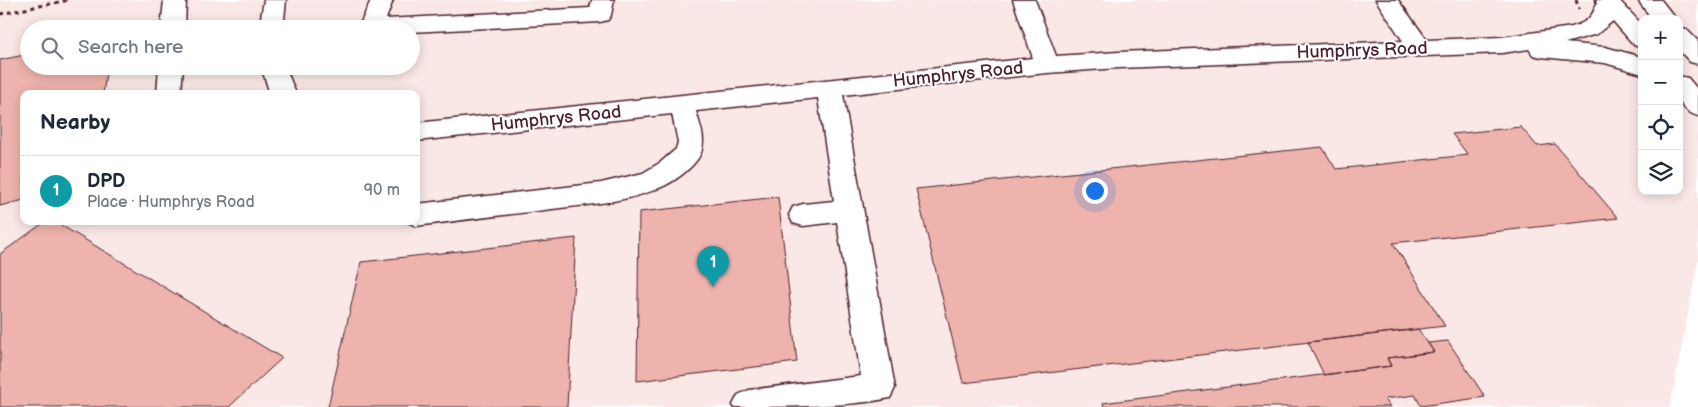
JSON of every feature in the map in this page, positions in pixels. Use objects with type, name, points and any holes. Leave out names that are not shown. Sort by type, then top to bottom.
[{"type":"street","points":[[174,20],[175,0]]},
{"type":"street","points":[[272,20],[275,0]]},
{"type":"street","points":[[375,20],[382,0]]},
{"type":"street","points":[[420,24],[600,15],[603,0]]},
{"type":"street","points":[[1024,0],[1047,65]]},
{"type":"street","points":[[1387,0],[1420,48]]},
{"type":"street","points":[[1649,0],[1662,15]]},
{"type":"street","points":[[1608,1],[1638,35]]},
{"type":"street","name":"Humphrys Road","points":[[420,132],[1047,65],[1502,45],[1575,34],[1589,29],[1602,18],[1608,1]]},
{"type":"street","points":[[1683,39],[1698,56]]},
{"type":"street","name":"Humphrys Road","points":[[1502,45],[1604,56],[1629,60],[1638,64]]},
{"type":"street","points":[[169,90],[170,75]]},
{"type":"street","points":[[275,75],[277,90]]},
{"type":"street","points":[[749,405],[879,388],[829,88]]},
{"type":"street","points":[[1683,88],[1698,106]]},
{"type":"street","points":[[420,215],[601,192],[651,182],[687,154],[691,142],[682,104]]},
{"type":"street","points":[[804,215],[850,210]]},
{"type":"path","points":[[0,14],[69,0]]},
{"type":"shaded area","points":[[0,0],[1698,0],[1698,262],[1670,407],[0,407]]},
{"type":"building","points":[[20,56],[20,75],[106,75],[104,90],[20,90],[20,201],[0,206],[0,60]]},
{"type":"building","points":[[1521,127],[1537,146],[1555,144],[1618,218],[1393,243],[1445,326],[963,383],[916,189],[1322,147],[1336,169],[1468,155],[1452,134]]},
{"type":"building","points":[[778,197],[797,362],[637,381],[639,212]]},
{"type":"building","points":[[40,225],[61,225],[282,358],[229,407],[0,407],[0,254]]},
{"type":"building","points":[[576,238],[567,407],[328,407],[361,262]]},
{"type":"building","points":[[1418,329],[1434,352],[1387,358],[1391,366],[1324,375],[1308,342]]},
{"type":"building","points":[[1448,341],[1485,397],[1421,406],[1415,395],[1385,399],[1390,407],[1104,407],[1103,403],[1391,366],[1387,358],[1434,352],[1428,343]]},
{"type":"place","name":"DPD","points":[[713,287]]}]
